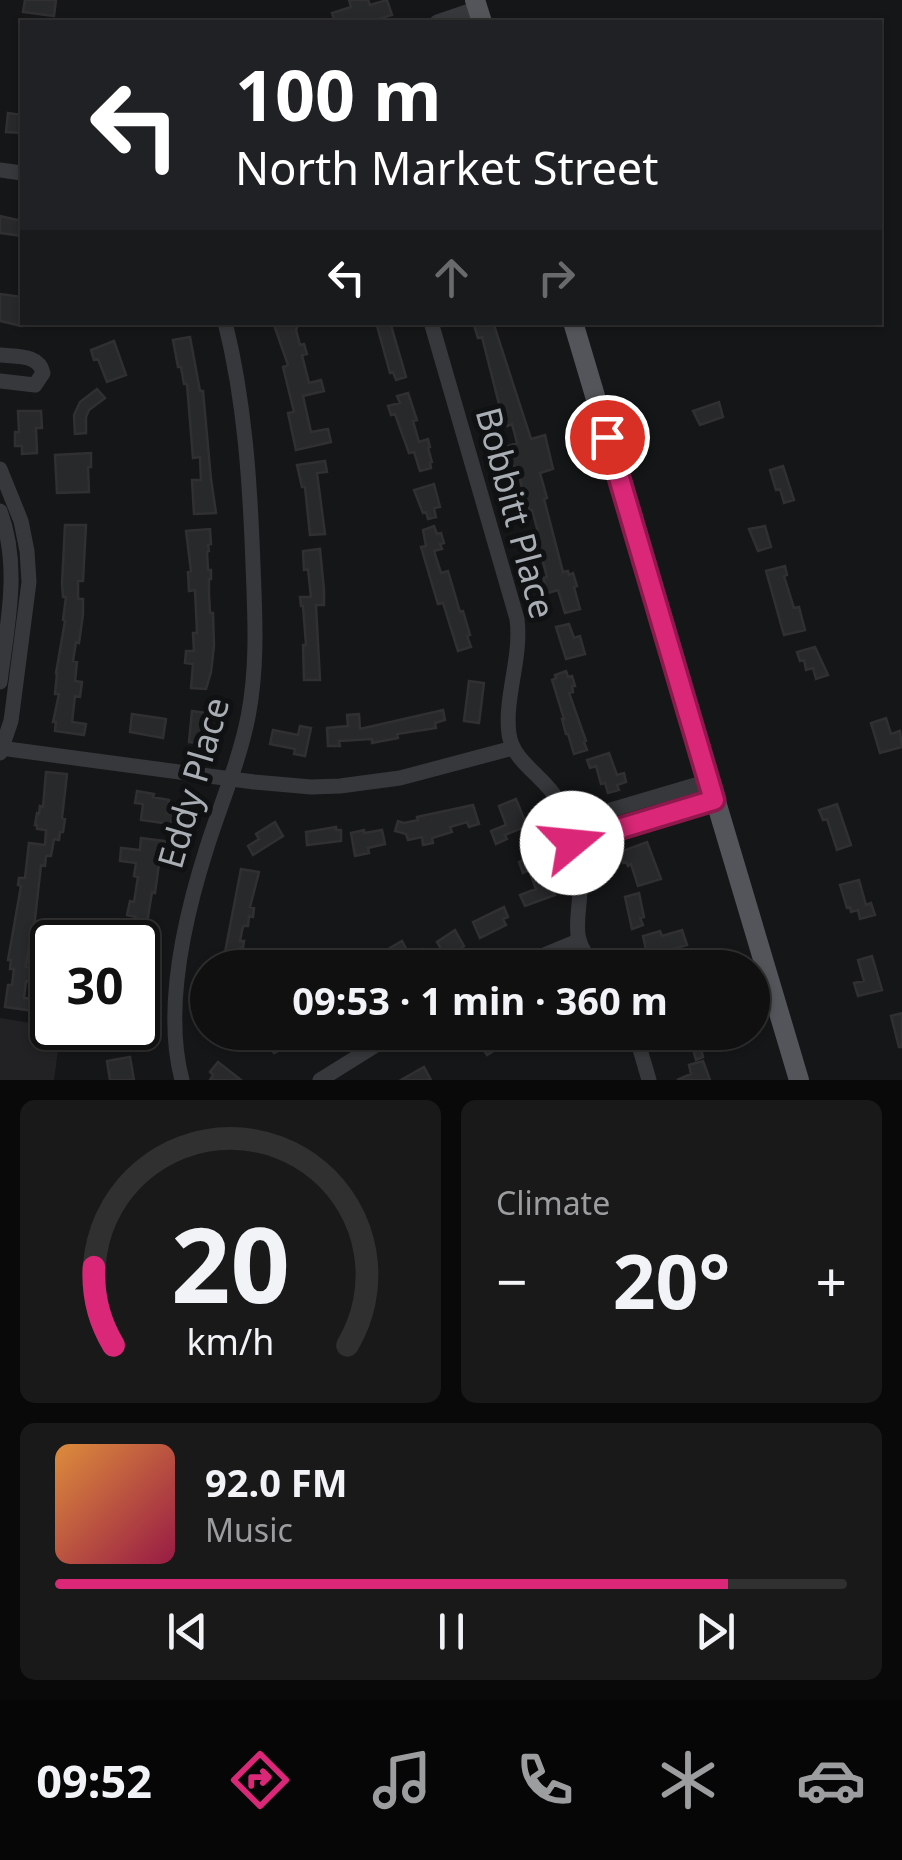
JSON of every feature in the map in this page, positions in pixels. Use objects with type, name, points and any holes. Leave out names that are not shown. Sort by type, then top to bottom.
[{"type":"main road","points":[[574,325],[799,1080]]},
{"type":"street","points":[[444,20],[478,10]]},
{"type":"street","name":"Eddy Place","points":[[182,1080],[175,1011],[181,960],[195,886],[232,779],[249,712],[256,636],[243,410],[226,325]]},
{"type":"street","name":"Bobbitt Place","points":[[431,325],[517,619],[519,640],[508,721],[513,748]]},
{"type":"street","points":[[0,354],[36,360],[44,373],[35,384],[0,382]]},
{"type":"street","points":[[0,469],[25,536],[13,563],[0,682]]},
{"type":"street","points":[[0,511],[13,563],[28,597],[11,722],[0,749],[311,787],[400,778],[513,748],[553,792],[567,822],[580,881],[576,919],[582,950]]},
{"type":"street","points":[[567,822],[712,791]]},
{"type":"street","points":[[572,843],[712,791]]},
{"type":"street","points":[[554,950],[578,940]]},
{"type":"street","points":[[320,1080],[368,1050]]},
{"type":"street","points":[[640,1050],[649,1080]]},
{"type":"shaded area","points":[[0,1018],[30,1023],[30,1050],[58,1050],[54,1080],[0,1080]]},
{"type":"building","points":[[25,0],[56,0],[54,16],[23,12]]},
{"type":"building","points":[[349,0],[368,0],[370,5],[387,0],[392,15],[375,20],[334,20],[332,13],[351,7]]},
{"type":"building","points":[[8,113],[20,115],[20,133],[6,132]]},
{"type":"building","points":[[0,216],[20,221],[20,236],[0,233]]},
{"type":"building","points":[[0,294],[20,297],[21,326],[0,321]]},
{"type":"building","points":[[274,325],[298,325],[300,345],[304,344],[307,354],[302,355],[309,383],[321,380],[324,391],[303,396],[311,432],[328,429],[331,442],[296,450],[288,413],[294,412],[283,367],[288,365]]},
{"type":"building","points":[[377,325],[391,325],[406,377],[396,380],[390,373]]},
{"type":"building","points":[[474,325],[494,325],[531,439],[545,435],[553,469],[540,473],[547,498],[544,499],[563,572],[573,573],[580,609],[565,613],[558,590],[548,593],[535,533],[538,532],[508,446],[517,443],[512,424],[507,426],[482,337],[478,338]]},
{"type":"building","points":[[190,337],[203,391],[216,513],[194,514],[192,480],[201,480],[200,457],[193,458],[187,384],[178,367],[173,340]]},
{"type":"building","points":[[114,341],[126,375],[107,382],[91,350]]},
{"type":"building","points":[[97,389],[105,398],[89,410],[86,433],[75,434],[74,415],[80,402]]},
{"type":"building","points":[[408,393],[419,442],[428,439],[430,447],[431,468],[420,471],[414,452],[409,453],[395,414],[391,415],[388,406],[400,403],[397,396]]},
{"type":"building","points":[[719,402],[723,417],[700,425],[693,411]]},
{"type":"building","points":[[18,411],[41,411],[42,428],[36,428],[37,453],[22,454],[22,446],[15,446]]},
{"type":"building","points":[[91,453],[89,492],[57,493],[55,455]]},
{"type":"building","points":[[325,461],[327,472],[317,473],[325,534],[310,535],[305,487],[297,465]]},
{"type":"building","points":[[783,466],[794,500],[784,503],[770,470]]},
{"type":"building","points":[[434,484],[440,507],[434,508],[436,517],[428,519],[414,490]]},
{"type":"building","points":[[65,525],[86,525],[83,581],[78,581],[83,614],[73,661],[77,662],[75,681],[82,682],[80,697],[75,696],[72,722],[86,724],[84,735],[55,731],[53,722],[65,621]]},
{"type":"building","points":[[434,526],[444,543],[440,544],[442,549],[434,551],[441,573],[448,571],[470,635],[467,636],[471,647],[458,651],[443,603],[438,604],[421,547],[426,546],[423,530]]},
{"type":"building","points":[[765,526],[771,547],[758,551],[749,529]]},
{"type":"building","points":[[210,529],[207,552],[214,646],[211,672],[206,689],[191,688],[193,664],[185,663],[186,651],[194,651],[193,633],[197,633],[195,590],[189,591],[186,531]]},
{"type":"building","points":[[320,549],[324,605],[316,605],[320,680],[304,680],[306,645],[300,597],[311,597],[303,551]]},
{"type":"building","points":[[785,566],[784,576],[794,608],[799,607],[805,630],[784,635],[766,571]]},
{"type":"building","points":[[569,624],[574,638],[580,636],[585,654],[566,659],[556,627]]},
{"type":"building","points":[[815,647],[828,675],[816,679],[813,668],[806,670],[797,652]]},
{"type":"building","points":[[566,671],[575,686],[569,693],[587,750],[574,754],[552,680]]},
{"type":"building","points":[[469,681],[484,683],[479,723],[464,721]]},
{"type":"building","points":[[443,710],[445,720],[435,723],[436,728],[397,734],[398,738],[372,743],[372,739],[339,741],[340,746],[328,746],[327,728],[348,726],[347,715],[359,714],[360,729]]},
{"type":"building","points":[[192,711],[207,713],[206,728],[212,729],[210,744],[189,742]]},
{"type":"building","points":[[132,714],[166,719],[163,738],[130,732]]},
{"type":"building","points":[[886,718],[891,734],[900,731],[902,747],[880,753],[871,723]]},
{"type":"building","points":[[300,726],[311,728],[305,756],[294,754],[295,749],[270,744],[273,730],[298,735]]},
{"type":"building","points":[[609,753],[617,775],[624,773],[626,782],[617,785],[619,790],[608,793],[596,766],[590,768],[587,760]]},
{"type":"building","points":[[46,772],[67,774],[63,832],[59,840],[54,839],[45,866],[41,865],[35,920],[30,920],[26,967],[30,968],[30,982],[26,981],[24,998],[30,999],[30,1010],[5,1007],[14,969],[10,969],[8,960],[21,886],[19,878],[25,878],[29,843],[45,845],[46,830],[35,825],[40,806],[43,807]]},
{"type":"building","points":[[137,791],[169,800],[167,813],[172,814],[171,824],[141,820],[143,804],[135,803]]},
{"type":"building","points":[[516,799],[527,826],[505,835],[507,839],[496,844],[491,831],[506,825],[499,806]]},
{"type":"building","points":[[837,804],[851,845],[837,850],[827,819],[823,820],[819,810]]},
{"type":"building","points":[[473,805],[479,824],[469,827],[467,822],[450,827],[452,832],[432,838],[433,843],[423,845],[422,837],[408,840],[406,834],[395,831],[398,821],[404,823]]},
{"type":"building","points":[[275,822],[283,836],[253,855],[248,846],[259,839],[256,834]]},
{"type":"building","points":[[336,827],[341,830],[341,841],[307,845],[306,832]]},
{"type":"building","points":[[382,830],[385,844],[355,856],[351,833]]},
{"type":"building","points":[[141,838],[165,841],[147,920],[127,915],[130,901],[134,902],[138,877],[134,876],[136,863],[120,861],[121,848],[140,850]]},
{"type":"building","points":[[647,842],[661,879],[638,886],[631,864],[623,863],[620,852]]},
{"type":"building","points":[[538,855],[555,895],[525,906],[520,895],[536,889],[529,870],[523,873],[519,862]]},
{"type":"building","points":[[241,869],[259,872],[250,907],[254,908],[253,917],[249,916],[248,926],[243,926],[243,948],[225,950]]},
{"type":"building","points":[[859,880],[866,905],[871,903],[875,915],[860,919],[858,910],[851,912],[847,908],[840,885]]},
{"type":"building","points":[[639,893],[643,925],[632,929],[625,897]]},
{"type":"building","points":[[504,907],[506,925],[480,938],[473,922]]},
{"type":"building","points":[[455,930],[464,946],[442,950],[437,942]]},
{"type":"building","points":[[682,930],[687,945],[673,950],[646,950],[643,936],[660,931],[662,936]]},
{"type":"building","points":[[402,941],[407,950],[391,950]]},
{"type":"building","points":[[872,956],[882,990],[858,996],[854,983],[864,981],[858,960]]},
{"type":"building","points":[[902,1013],[902,1047],[899,1047],[891,1016]]},
{"type":"building","points":[[693,1050],[701,1050],[703,1057],[696,1060]]},
{"type":"building","points":[[130,1057],[134,1080],[110,1080],[107,1061]]},
{"type":"building","points":[[703,1061],[710,1080],[677,1080],[691,1074],[689,1065]]},
{"type":"building","points":[[218,1062],[241,1080],[210,1080],[210,1072]]},
{"type":"building","points":[[424,1067],[431,1080],[401,1080]]},
{"type":"route","points":[[572,843],[714,800],[607,437]]}]
